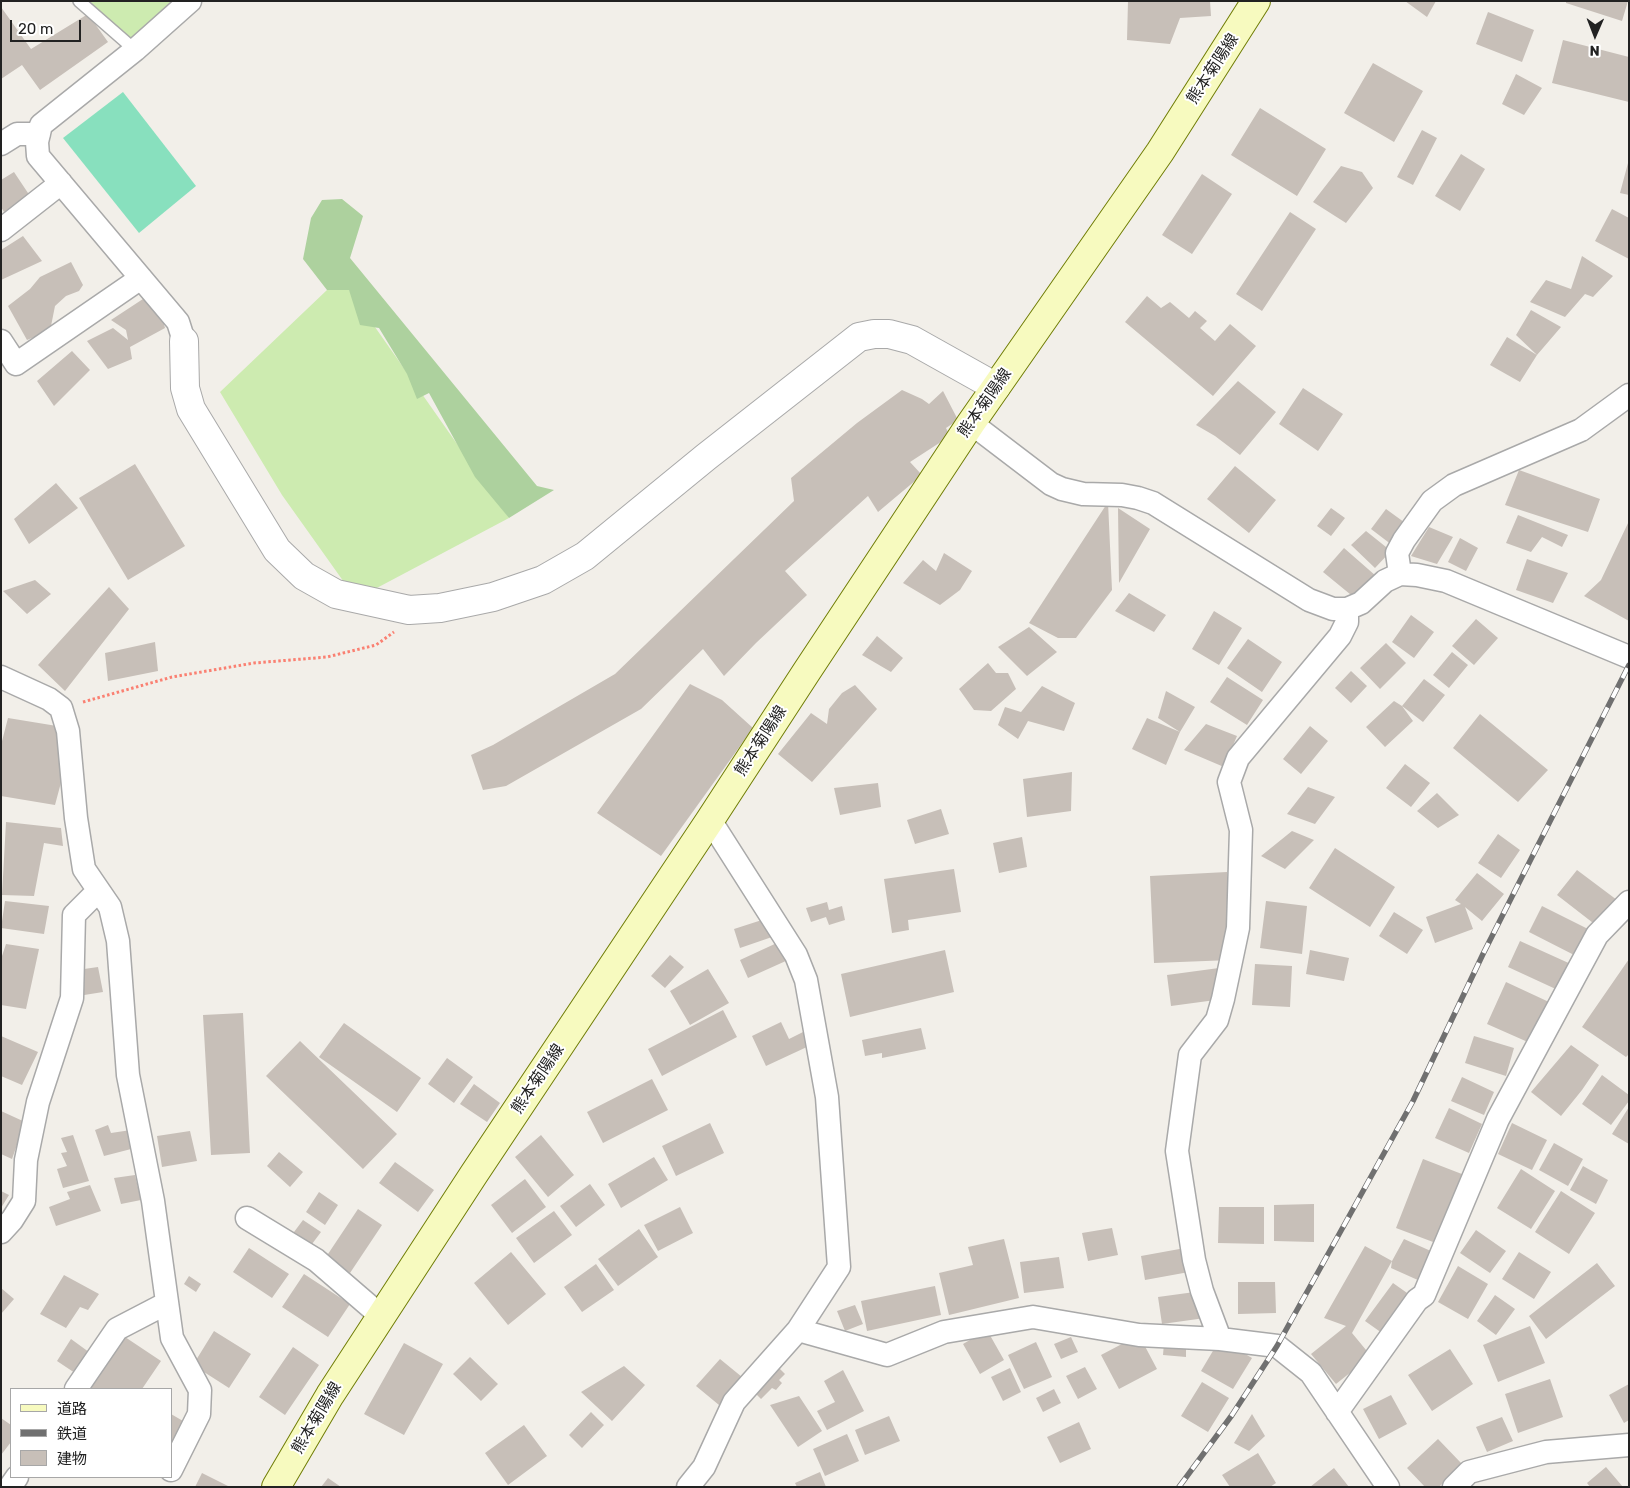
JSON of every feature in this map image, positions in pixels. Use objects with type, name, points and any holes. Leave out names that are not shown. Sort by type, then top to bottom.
[{"type":"main road","name":"熊本菊陽線","points":[[276,1487],[330,1395],[474,1174],[971,423],[1160,152],[1256,1]]},
{"type":"street","points":[[190,1],[135,50],[41,126],[37,142],[38,156],[178,322],[184,341],[185,388],[190,409],[277,550],[304,576],[336,594],[409,610],[440,608],[493,597],[543,580],[585,556],[859,337],[889,334],[912,340],[996,387]]},
{"type":"street","points":[[1,144],[17,134],[39,134]]},
{"type":"street","points":[[1,230],[60,183]]},
{"type":"street","points":[[1,341],[16,364],[141,278]]},
{"type":"street","points":[[1400,574],[1397,553],[1432,501],[1454,485],[1581,430],[1629,395]]},
{"type":"street","points":[[971,423],[1051,484],[1083,494],[1122,495],[1153,503],[1309,600],[1332,609],[1347,609],[1361,603],[1385,581],[1400,574],[1417,575],[1446,581],[1629,657]]},
{"type":"street","points":[[1220,1339],[1202,1291],[1196,1268],[1177,1151],[1190,1055],[1217,1020],[1238,928],[1241,830],[1229,782],[1238,758],[1340,636],[1347,622],[1347,609]]},
{"type":"street","points":[[1,677],[49,699],[61,708],[68,731],[76,818],[84,869],[110,907],[118,941],[128,1075],[153,1201],[172,1338],[200,1390],[200,1414],[172,1468]]},
{"type":"street","points":[[688,1487],[704,1467],[734,1402],[798,1330],[839,1267],[826,1097],[806,980],[796,955],[710,820]]},
{"type":"street","points":[[1,1232],[12,1220],[24,1201],[26,1160],[38,1102],[72,998],[74,915],[98,891]]},
{"type":"street","points":[[1337,1412],[1417,1300],[1424,1295],[1498,1119],[1597,935],[1629,902]]},
{"type":"street","points":[[246,1218],[316,1260],[381,1316]]},
{"type":"street","points":[[77,1388],[117,1329],[167,1303]]},
{"type":"street","points":[[798,1330],[886,1355],[944,1332],[1033,1317],[1139,1335],[1220,1339],[1277,1346],[1311,1373],[1388,1487]]},
{"type":"street","points":[[1454,1487],[1469,1472],[1546,1452],[1629,1445]]},
{"type":"lane","points":[[79,1],[135,50]]},
{"type":"path","points":[[61,708],[172,678],[254,663],[327,657],[376,645],[401,627],[409,610]]},
{"type":"green space","points":[[78,1],[188,1],[135,50]]},
{"type":"green space","points":[[123,92],[196,186],[139,233],[63,138]]},
{"type":"green space","points":[[342,199],[363,216],[350,258],[537,486],[554,490],[509,518],[475,477],[429,393],[417,399],[407,374],[379,328],[360,325],[349,290],[327,290],[303,259],[311,218],[322,200]]},
{"type":"green space","points":[[327,290],[349,290],[509,518],[356,599],[282,495],[220,392]]},
{"type":"building","points":[[1128,1],[1210,1],[1211,16],[1180,18],[1170,44],[1127,40]]},
{"type":"building","points":[[1405,1],[1436,1],[1427,17]]},
{"type":"building","points":[[1566,1],[1628,1],[1622,21],[1566,3]]},
{"type":"building","points":[[1,7],[31,49],[88,14],[108,42],[40,90],[22,65],[1,79]]},
{"type":"building","points":[[1488,12],[1534,30],[1522,62],[1476,44]]},
{"type":"building","points":[[1563,40],[1629,57],[1629,102],[1552,83]]},
{"type":"building","points":[[1373,63],[1423,91],[1394,142],[1344,113]]},
{"type":"building","points":[[1516,74],[1542,88],[1524,115],[1502,104]]},
{"type":"building","points":[[1260,108],[1326,149],[1297,196],[1231,155]]},
{"type":"building","points":[[1422,130],[1437,138],[1413,185],[1397,177]]},
{"type":"building","points":[[1461,154],[1485,169],[1460,211],[1435,196]]},
{"type":"building","points":[[1629,163],[1629,195],[1620,193]]},
{"type":"building","points":[[1341,166],[1362,172],[1373,188],[1346,223],[1313,202]]},
{"type":"building","points":[[14,172],[30,196],[4,212],[1,207],[1,180]]},
{"type":"building","points":[[1202,174],[1232,194],[1192,254],[1162,235]]},
{"type":"building","points":[[1612,209],[1629,218],[1629,259],[1595,241]]},
{"type":"building","points":[[1290,212],[1316,229],[1262,311],[1236,294]]},
{"type":"building","points":[[23,236],[42,261],[1,280],[1,250]]},
{"type":"building","points":[[1582,256],[1613,276],[1593,297],[1585,294],[1565,317],[1530,302],[1546,280],[1571,289]]},
{"type":"building","points":[[71,262],[83,285],[79,291],[66,296],[55,306],[50,331],[27,340],[8,306],[30,289],[40,277]]},
{"type":"building","points":[[1147,296],[1161,308],[1170,302],[1189,318],[1195,311],[1207,321],[1200,328],[1215,341],[1230,324],[1256,346],[1213,396],[1125,322]]},
{"type":"building","points":[[146,297],[160,309],[165,328],[130,347],[132,359],[108,369],[87,341],[113,328],[128,340],[126,330],[111,320]]},
{"type":"building","points":[[1531,310],[1561,327],[1537,355],[1516,335]]},
{"type":"building","points":[[1507,337],[1537,355],[1520,382],[1490,365]]},
{"type":"building","points":[[72,351],[90,370],[54,406],[37,381]]},
{"type":"building","points":[[1238,381],[1276,412],[1240,455],[1215,436],[1196,425]]},
{"type":"building","points":[[1303,388],[1343,414],[1318,451],[1279,424]]},
{"type":"building","points":[[902,390],[929,404],[943,391],[958,420],[946,428],[950,436],[910,462],[922,475],[878,512],[868,496],[785,571],[807,595],[724,676],[703,649],[641,709],[506,786],[483,790],[471,755],[493,745],[615,674],[794,501],[791,478],[857,423]]},
{"type":"building","points":[[135,464],[185,546],[128,580],[79,498]]},
{"type":"building","points":[[1235,466],[1276,500],[1249,533],[1207,499]]},
{"type":"building","points":[[1519,470],[1600,499],[1588,532],[1505,505]]},
{"type":"building","points":[[56,483],[78,508],[29,544],[14,519]]},
{"type":"building","points":[[1108,502],[1112,590],[1076,638],[1058,638],[1029,623]]},
{"type":"building","points":[[1118,508],[1150,529],[1119,583]]},
{"type":"building","points":[[1331,508],[1345,518],[1331,536],[1317,526]]},
{"type":"building","points":[[1386,509],[1408,525],[1392,545],[1371,529]]},
{"type":"building","points":[[1518,515],[1568,535],[1562,547],[1542,537],[1531,552],[1506,543]]},
{"type":"building","points":[[1629,521],[1629,621],[1584,596],[1601,580]]},
{"type":"building","points":[[1429,527],[1453,537],[1437,564],[1411,556]]},
{"type":"building","points":[[1366,531],[1391,551],[1375,568],[1351,545]]},
{"type":"building","points":[[1460,538],[1478,548],[1466,571],[1448,562]]},
{"type":"building","points":[[1344,548],[1376,576],[1356,599],[1323,572]]},
{"type":"building","points":[[944,553],[972,571],[960,590],[940,605],[903,583],[923,560],[936,571]]},
{"type":"building","points":[[1527,559],[1568,573],[1553,603],[1516,590]]},
{"type":"building","points":[[35,580],[51,594],[27,614],[3,591]]},
{"type":"building","points":[[109,587],[129,609],[65,691],[38,665]]},
{"type":"building","points":[[1129,593],[1166,615],[1154,632],[1115,611]]},
{"type":"building","points":[[1214,611],[1242,628],[1219,665],[1192,649]]},
{"type":"building","points":[[1411,615],[1434,632],[1414,658],[1392,642]]},
{"type":"building","points":[[1476,619],[1498,638],[1474,665],[1452,646]]},
{"type":"building","points":[[1029,627],[1057,652],[1027,676],[998,647]]},
{"type":"building","points":[[877,636],[903,658],[891,672],[862,655]]},
{"type":"building","points":[[1248,639],[1282,662],[1262,692],[1227,668]]},
{"type":"building","points":[[155,642],[158,671],[108,681],[105,653]]},
{"type":"building","points":[[1386,643],[1406,663],[1380,689],[1360,668]]},
{"type":"building","points":[[1452,652],[1468,665],[1449,688],[1433,675]]},
{"type":"building","points":[[988,663],[996,673],[1008,673],[1016,689],[991,711],[974,710],[959,689]]},
{"type":"building","points":[[1351,671],[1367,686],[1351,703],[1335,688]]},
{"type":"building","points":[[1227,677],[1263,700],[1247,725],[1210,702]]},
{"type":"building","points":[[1424,679],[1445,695],[1423,722],[1402,706]]},
{"type":"building","points":[[690,684],[722,700],[753,728],[661,856],[597,813]]},
{"type":"building","points":[[855,685],[877,709],[812,782],[778,754],[811,713],[827,724],[829,709],[842,693]]},
{"type":"building","points":[[1042,686],[1075,703],[1064,731],[1028,721],[1018,739],[998,725],[1005,707],[1021,712]]},
{"type":"building","points":[[1166,691],[1195,707],[1180,732],[1158,718]]},
{"type":"building","points":[[1394,701],[1402,706],[1413,721],[1385,747],[1366,727]]},
{"type":"building","points":[[1480,714],[1548,770],[1518,802],[1453,748]]},
{"type":"building","points":[[8,718],[63,727],[63,775],[55,805],[1,796],[1,745]]},
{"type":"building","points":[[1147,718],[1180,732],[1166,765],[1132,749]]},
{"type":"building","points":[[1206,724],[1237,736],[1224,767],[1184,750]]},
{"type":"building","points":[[1310,726],[1328,741],[1301,774],[1283,759]]},
{"type":"building","points":[[1405,764],[1430,783],[1411,807],[1386,788]]},
{"type":"building","points":[[1072,772],[1071,811],[1027,817],[1023,779]]},
{"type":"building","points":[[878,783],[881,807],[840,815],[834,788]]},
{"type":"building","points":[[1308,787],[1335,797],[1315,824],[1287,814]]},
{"type":"building","points":[[1437,793],[1459,815],[1438,828],[1417,811]]},
{"type":"building","points":[[941,809],[949,834],[915,844],[907,820]]},
{"type":"building","points":[[6,822],[61,828],[63,846],[44,843],[34,896],[2,895]]},
{"type":"building","points":[[1292,831],[1314,840],[1285,869],[1261,856]]},
{"type":"building","points":[[1498,834],[1520,850],[1501,878],[1478,863]]},
{"type":"building","points":[[1022,837],[1027,867],[999,873],[993,843]]},
{"type":"building","points":[[1335,848],[1395,887],[1370,927],[1309,888]]},
{"type":"building","points":[[954,869],[961,912],[908,920],[909,930],[892,933],[884,879]]},
{"type":"building","points":[[1577,870],[1617,900],[1597,926],[1557,895]]},
{"type":"building","points":[[1227,872],[1231,960],[1154,963],[1150,876]]},
{"type":"building","points":[[1477,873],[1504,894],[1482,921],[1465,907],[1473,929],[1435,943],[1426,917],[1461,904],[1455,900]]},
{"type":"building","points":[[5,901],[49,906],[44,934],[1,928]]},
{"type":"building","points":[[1266,901],[1307,906],[1302,954],[1260,948]]},
{"type":"building","points":[[827,902],[829,910],[842,906],[845,920],[829,925],[826,917],[811,922],[806,908]]},
{"type":"building","points":[[1542,906],[1592,931],[1578,957],[1529,932]]},
{"type":"building","points":[[1394,912],[1423,930],[1407,954],[1379,936]]},
{"type":"building","points":[[765,919],[772,937],[740,948],[734,929]]},
{"type":"building","points":[[1520,941],[1573,965],[1560,991],[1508,967]]},
{"type":"building","points":[[779,942],[788,960],[748,978],[740,960]]},
{"type":"building","points":[[6,944],[39,949],[26,1009],[1,1005],[1,959]]},
{"type":"building","points":[[945,950],[954,992],[850,1017],[841,974]]},
{"type":"building","points":[[1310,950],[1349,958],[1344,981],[1306,974]]},
{"type":"building","points":[[670,955],[684,967],[665,988],[651,976]]},
{"type":"building","points":[[1629,959],[1629,1054],[1626,1057],[1582,1027]]},
{"type":"building","points":[[1255,964],[1292,966],[1290,1007],[1252,1005]]},
{"type":"building","points":[[98,967],[103,992],[78,996],[77,970]]},
{"type":"building","points":[[1219,968],[1223,999],[1171,1006],[1167,975]]},
{"type":"building","points":[[708,969],[729,1003],[690,1025],[670,991]]},
{"type":"building","points":[[1506,982],[1549,1002],[1530,1043],[1487,1024]]},
{"type":"building","points":[[723,1010],[737,1037],[662,1076],[648,1049]]},
{"type":"building","points":[[243,1013],[250,1153],[211,1155],[203,1015]]},
{"type":"building","points":[[781,1022],[789,1039],[803,1032],[809,1046],[766,1066],[752,1036]]},
{"type":"building","points":[[344,1023],[421,1078],[397,1112],[319,1057]]},
{"type":"building","points":[[921,1028],[926,1049],[882,1058],[882,1053],[865,1056],[862,1040]]},
{"type":"building","points":[[1,1036],[38,1052],[22,1085],[1,1076]]},
{"type":"building","points":[[1474,1036],[1514,1048],[1506,1076],[1465,1063]]},
{"type":"building","points":[[300,1041],[397,1134],[363,1169],[266,1076]]},
{"type":"building","points":[[1571,1045],[1599,1065],[1561,1116],[1531,1092]]},
{"type":"building","points":[[447,1058],[473,1077],[454,1103],[428,1084]]},
{"type":"building","points":[[1602,1075],[1629,1095],[1629,1101],[1611,1125],[1582,1104]]},
{"type":"building","points":[[1462,1077],[1494,1092],[1484,1115],[1451,1101]]},
{"type":"building","points":[[652,1079],[668,1110],[603,1143],[587,1112]]},
{"type":"building","points":[[474,1084],[500,1103],[487,1122],[460,1104]]},
{"type":"building","points":[[1629,1107],[1629,1144],[1612,1134]]},
{"type":"building","points":[[1449,1108],[1482,1124],[1469,1153],[1435,1138]]},
{"type":"building","points":[[1,1111],[25,1122],[12,1159],[1,1154]]},
{"type":"building","points":[[710,1123],[724,1153],[676,1176],[662,1146]]},
{"type":"building","points":[[1512,1123],[1547,1140],[1532,1170],[1498,1154]]},
{"type":"building","points":[[108,1125],[111,1133],[131,1130],[135,1148],[104,1156],[95,1130]]},
{"type":"building","points":[[190,1131],[197,1161],[162,1167],[157,1136]]},
{"type":"building","points":[[73,1135],[89,1181],[63,1188],[57,1169],[67,1166],[61,1153],[67,1152],[61,1138]]},
{"type":"building","points":[[541,1135],[574,1175],[548,1197],[515,1157]]},
{"type":"building","points":[[1554,1143],[1583,1159],[1568,1186],[1539,1170]]},
{"type":"building","points":[[279,1152],[303,1172],[290,1187],[267,1166]]},
{"type":"building","points":[[654,1157],[668,1180],[621,1208],[608,1184]]},
{"type":"building","points":[[1423,1159],[1467,1176],[1441,1245],[1396,1228]]},
{"type":"building","points":[[395,1162],[434,1190],[418,1212],[379,1183]]},
{"type":"building","points":[[1583,1166],[1608,1180],[1596,1204],[1570,1190]]},
{"type":"building","points":[[1521,1169],[1555,1191],[1531,1229],[1497,1208]]},
{"type":"building","points":[[135,1175],[141,1200],[121,1204],[114,1178]]},
{"type":"building","points":[[525,1179],[546,1207],[512,1233],[491,1205]]},
{"type":"building","points":[[590,1184],[605,1205],[576,1227],[560,1206]]},
{"type":"building","points":[[90,1185],[101,1211],[56,1226],[49,1207],[70,1199],[67,1192]]},
{"type":"building","points":[[1,1191],[9,1195],[1,1208]]},
{"type":"building","points":[[1561,1191],[1595,1213],[1569,1254],[1535,1232]]},
{"type":"building","points":[[319,1192],[338,1205],[325,1225],[306,1212]]},
{"type":"building","points":[[1314,1204],[1314,1242],[1274,1241],[1274,1205]]},
{"type":"building","points":[[680,1207],[693,1233],[658,1251],[644,1225]]},
{"type":"building","points":[[1219,1207],[1264,1207],[1264,1244],[1218,1243]]},
{"type":"building","points":[[358,1209],[382,1225],[350,1273],[326,1257]]},
{"type":"building","points":[[554,1211],[572,1235],[534,1263],[516,1238]]},
{"type":"building","points":[[303,1220],[321,1232],[309,1248],[291,1236]]},
{"type":"building","points":[[1112,1228],[1118,1255],[1088,1261],[1082,1233]]},
{"type":"building","points":[[639,1229],[658,1257],[618,1286],[598,1259]]},
{"type":"building","points":[[1476,1230],[1506,1251],[1490,1273],[1460,1253]]},
{"type":"building","points":[[1004,1239],[1019,1298],[949,1315],[939,1273],[973,1265],[968,1247]]},
{"type":"building","points":[[1404,1239],[1433,1252],[1420,1281],[1391,1268],[1392,1261]]},
{"type":"building","points":[[1365,1246],[1392,1261],[1352,1333],[1371,1356],[1336,1384],[1311,1354],[1346,1326],[1324,1318]]},
{"type":"building","points":[[249,1248],[289,1274],[272,1298],[233,1272]]},
{"type":"building","points":[[1185,1248],[1189,1272],[1145,1280],[1141,1256]]},
{"type":"building","points":[[511,1252],[546,1294],[508,1325],[474,1283]]},
{"type":"building","points":[[1519,1252],[1551,1272],[1534,1299],[1502,1279]]},
{"type":"building","points":[[1059,1257],[1064,1288],[1024,1293],[1020,1262]]},
{"type":"building","points":[[1597,1263],[1615,1286],[1546,1339],[1529,1316]]},
{"type":"building","points":[[596,1264],[614,1290],[582,1312],[564,1287]]},
{"type":"building","points":[[1458,1266],[1488,1284],[1468,1319],[1438,1302]]},
{"type":"building","points":[[304,1274],[350,1304],[328,1337],[282,1307]]},
{"type":"building","points":[[64,1275],[99,1294],[88,1310],[80,1307],[66,1328],[40,1314]]},
{"type":"building","points":[[189,1276],[201,1284],[196,1292],[184,1284]]},
{"type":"building","points":[[1238,1282],[1275,1282],[1276,1313],[1238,1314]]},
{"type":"building","points":[[1393,1283],[1417,1300],[1389,1338],[1365,1321]]},
{"type":"building","points":[[935,1286],[941,1315],[867,1331],[861,1301]]},
{"type":"building","points":[[1,1288],[14,1299],[1,1314]]},
{"type":"building","points":[[1202,1291],[1205,1318],[1162,1324],[1158,1297]]},
{"type":"building","points":[[1495,1295],[1515,1309],[1496,1335],[1477,1321]]},
{"type":"building","points":[[855,1305],[863,1324],[845,1331],[837,1311]]},
{"type":"building","points":[[1530,1326],[1545,1363],[1498,1382],[1483,1345]]},
{"type":"building","points":[[987,1330],[1004,1360],[980,1374],[963,1344]]},
{"type":"building","points":[[214,1331],[251,1354],[229,1388],[193,1365]]},
{"type":"building","points":[[1139,1335],[1157,1369],[1119,1389],[1101,1355]]},
{"type":"building","points":[[125,1337],[161,1361],[143,1388],[90,1388]]},
{"type":"building","points":[[1071,1337],[1078,1352],[1061,1359],[1054,1344]]},
{"type":"building","points":[[71,1339],[93,1355],[78,1375],[57,1361]]},
{"type":"building","points":[[1220,1339],[1252,1358],[1233,1389],[1201,1371]]},
{"type":"building","points":[[1036,1342],[1052,1377],[1024,1389],[1008,1355]]},
{"type":"building","points":[[404,1343],[443,1364],[404,1435],[364,1414]]},
{"type":"building","points":[[1164,1343],[1186,1345],[1186,1357],[1163,1355]]},
{"type":"building","points":[[293,1347],[319,1365],[285,1415],[259,1397]]},
{"type":"building","points":[[1450,1349],[1473,1384],[1432,1411],[1408,1375]]},
{"type":"building","points":[[470,1357],[498,1384],[481,1401],[453,1374]]},
{"type":"building","points":[[720,1359],[742,1377],[719,1405],[696,1386]]},
{"type":"building","points":[[624,1366],[645,1385],[612,1421],[581,1392]]},
{"type":"building","points":[[777,1366],[785,1374],[779,1380],[782,1383],[776,1390],[772,1388],[761,1399],[753,1391]]},
{"type":"building","points":[[1085,1367],[1097,1389],[1078,1399],[1066,1376]]},
{"type":"building","points":[[1010,1368],[1021,1392],[1003,1401],[991,1377]]},
{"type":"building","points":[[843,1370],[864,1411],[827,1430],[817,1411],[835,1402],[824,1381]]},
{"type":"building","points":[[1550,1379],[1563,1417],[1518,1433],[1505,1394]]},
{"type":"building","points":[[1202,1382],[1229,1398],[1208,1432],[1181,1416]]},
{"type":"building","points":[[1629,1384],[1629,1420],[1624,1423],[1609,1395]]},
{"type":"building","points":[[1054,1389],[1061,1403],[1043,1412],[1036,1398]]},
{"type":"building","points":[[1391,1395],[1407,1424],[1379,1439],[1363,1409]]},
{"type":"building","points":[[799,1396],[822,1431],[798,1447],[770,1405]]},
{"type":"building","points":[[591,1412],[604,1425],[582,1448],[569,1435]]},
{"type":"building","points":[[1252,1414],[1265,1436],[1249,1451],[1234,1443]]},
{"type":"building","points":[[172,1415],[183,1421],[172,1442]]},
{"type":"building","points":[[889,1416],[900,1441],[865,1455],[855,1430]]},
{"type":"building","points":[[1502,1417],[1513,1441],[1487,1452],[1476,1427]]},
{"type":"building","points":[[1,1418],[10,1424],[10,1443],[1,1455]]},
{"type":"building","points":[[1079,1422],[1091,1449],[1060,1463],[1047,1437]]},
{"type":"building","points":[[524,1425],[547,1456],[508,1485],[485,1453]]},
{"type":"building","points":[[847,1434],[859,1461],[825,1476],[813,1449]]},
{"type":"building","points":[[1438,1439],[1462,1464],[1439,1487],[1425,1487],[1407,1468]]},
{"type":"building","points":[[1258,1453],[1276,1483],[1270,1487],[1230,1487],[1222,1475]]},
{"type":"building","points":[[1606,1467],[1623,1487],[1590,1487],[1587,1483]]},
{"type":"building","points":[[1334,1468],[1349,1487],[1310,1487]]},
{"type":"building","points":[[820,1472],[826,1487],[797,1487],[795,1483]]},
{"type":"building","points":[[202,1473],[230,1487],[195,1487]]},
{"type":"building","points":[[328,1478],[341,1487],[321,1487]]},
{"type":"railway","points":[[1179,1487],[1232,1415],[1277,1346],[1413,1101],[1483,954],[1629,665]]}]
